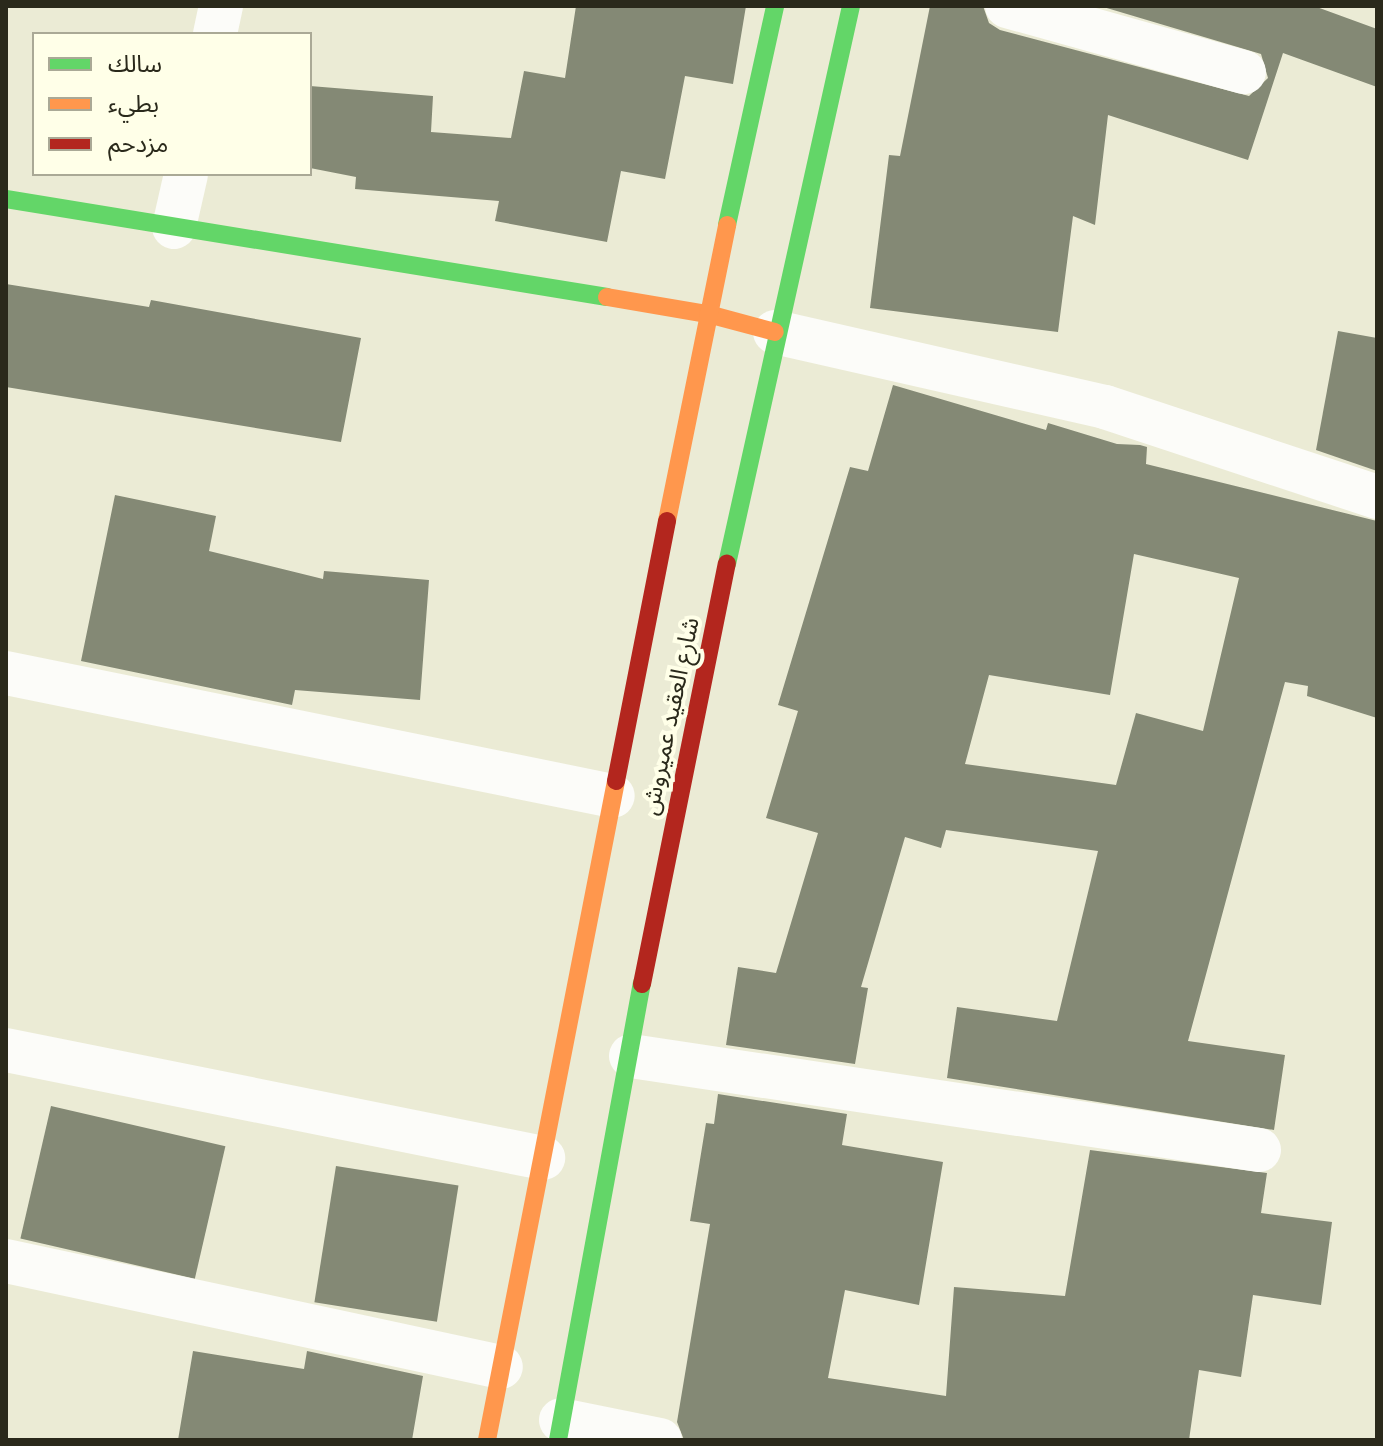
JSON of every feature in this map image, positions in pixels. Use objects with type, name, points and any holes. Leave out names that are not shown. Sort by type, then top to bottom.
[{"type":"main road","name":"شارع العقيد عميروش","points":[[487,1440],[708,314],[775,6]]},
{"type":"main road","name":"شارع العقيد عميروش","points":[[560,1430],[681,773],[775,332],[851,6]]},
{"type":"main road","points":[[6,199],[708,314],[775,332]]},
{"type":"street","points":[[215,32],[221,6]]},
{"type":"street","points":[[1007,6],[1244,72]]},
{"type":"street","points":[[174,227],[186,176]]},
{"type":"street","points":[[775,332],[1105,407],[1377,497]]},
{"type":"street","points":[[6,673],[613,796]]},
{"type":"street","points":[[6,1050],[543,1158]]},
{"type":"street","points":[[631,1056],[1259,1150]]},
{"type":"street","points":[[6,1261],[501,1367]]},
{"type":"street","points":[[560,1430],[660,1440]]},
{"type":"building","points":[[576,6],[746,6],[733,84],[685,76],[665,179],[621,171],[607,242],[495,221],[499,201],[355,189],[356,177],[312,168],[312,86],[433,96],[431,132],[511,138],[524,71],[565,78]]},
{"type":"building","points":[[930,6],[983,6],[989,23],[1000,30],[1249,96],[1268,78],[1261,54],[1100,6],[1314,6],[1377,29],[1377,87],[1283,53],[1248,160],[1108,115],[1095,225],[1073,216],[1058,332],[870,308],[889,155],[900,156]]},
{"type":"building","points":[[6,284],[149,307],[151,300],[361,338],[341,442],[6,387]]},
{"type":"building","points":[[1338,331],[1377,338],[1377,471],[1316,450]]},
{"type":"building","points":[[893,385],[1046,430],[1048,423],[1117,444],[1140,445],[1147,447],[1146,464],[1377,521],[1377,718],[1307,696],[1308,686],[1285,682],[1188,1041],[1285,1055],[1274,1130],[947,1078],[957,1007],[1057,1021],[1098,851],[946,830],[941,848],[905,837],[861,987],[868,988],[855,1064],[726,1045],[738,967],[776,973],[818,833],[766,818],[798,711],[778,705],[850,467],[868,471]],"holes":[[[1134,554],[1239,578],[1203,731],[1136,713],[1116,785],[965,764],[989,675],[1110,695]]]},
{"type":"building","points":[[115,495],[216,516],[209,551],[323,579],[324,571],[429,580],[420,700],[295,690],[292,705],[81,661]]},
{"type":"building","points":[[718,1094],[847,1114],[842,1145],[943,1162],[919,1305],[845,1290],[828,1378],[946,1396],[954,1287],[1065,1296],[1090,1150],[1267,1173],[1261,1213],[1332,1222],[1321,1305],[1253,1295],[1241,1377],[1199,1370],[1189,1440],[684,1440],[677,1422],[710,1224],[690,1221],[706,1123],[714,1124]]},
{"type":"building","points":[[51,1106],[225,1146],[195,1279],[20,1239]]},
{"type":"building","points":[[336,1166],[458,1185],[437,1322],[314,1302]]},
{"type":"building","points":[[193,1351],[304,1369],[307,1351],[423,1376],[412,1440],[178,1440]]},
{"type":"traffic: fast","points":[[727,225],[775,6]]},
{"type":"traffic: fast","points":[[727,564],[851,6]]},
{"type":"traffic: fast","points":[[6,199],[607,297]]},
{"type":"traffic: fast","points":[[558,1440],[642,984]]},
{"type":"traffic: slow","points":[[667,521],[727,225]]},
{"type":"traffic: slow","points":[[607,297],[708,314],[775,332]]},
{"type":"traffic: slow","points":[[487,1440],[616,781]]},
{"type":"traffic: jam","points":[[616,781],[667,521]]},
{"type":"traffic: jam","points":[[642,984],[727,564]]}]
